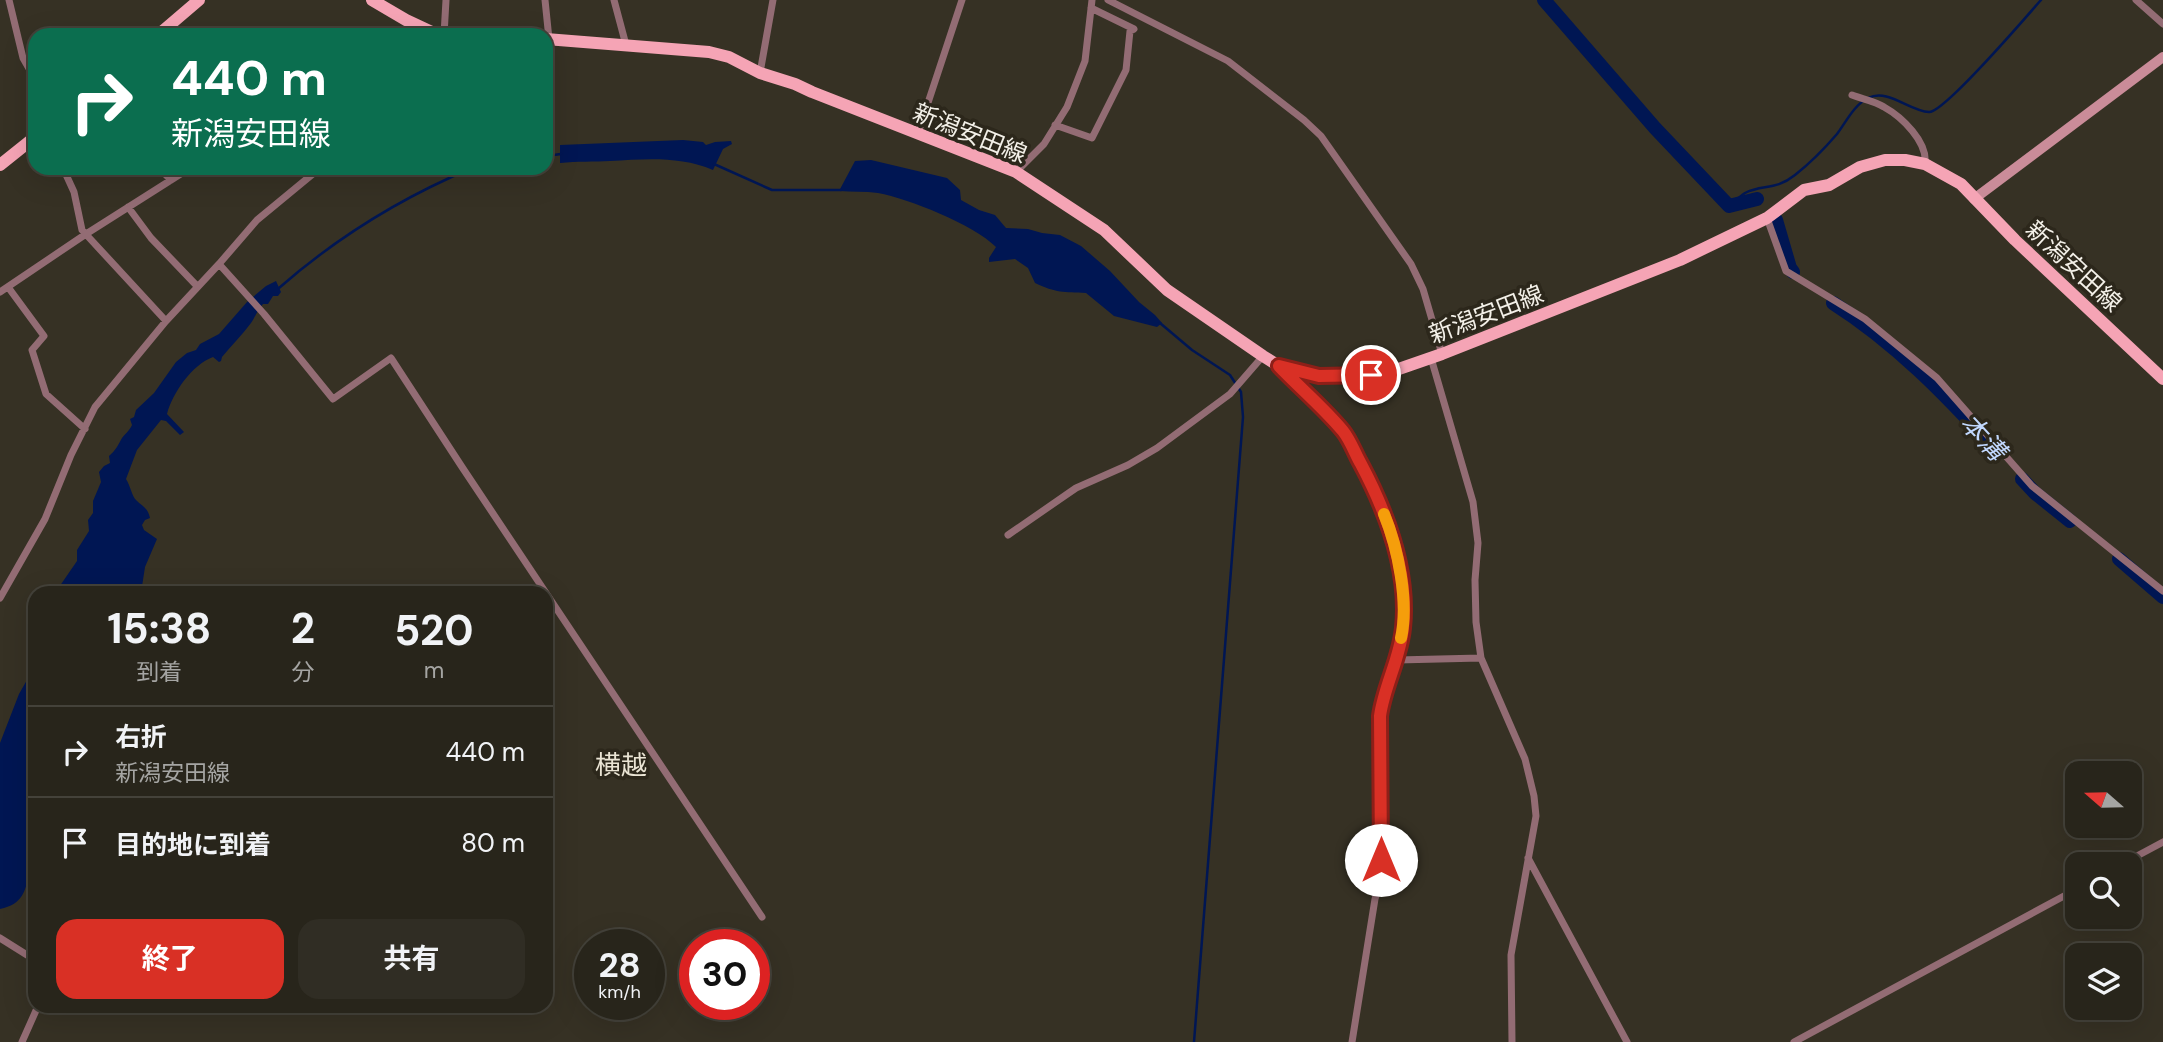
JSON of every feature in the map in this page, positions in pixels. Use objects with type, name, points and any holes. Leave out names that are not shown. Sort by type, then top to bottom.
[{"type":"main road","points":[[166,28],[199,0]]},
{"type":"main road","points":[[372,0],[423,28]]},
{"type":"main road","name":"新潟安田線","points":[[553,39],[709,52],[729,57],[760,73],[795,84],[1016,172],[1104,230],[1167,290],[1263,356],[1279,366],[1319,376],[1371,375],[1393,371],[1436,356],[1680,260],[1767,218],[1804,190],[1829,185],[1860,167],[1885,160],[1905,160],[1925,164],[1961,184],[2015,240],[2163,379]]},
{"type":"main road","points":[[0,166],[28,143]]},
{"type":"street","points":[[9,0],[23,58],[28,67]]},
{"type":"street","points":[[444,28],[446,0]]},
{"type":"street","points":[[545,0],[546,28]]},
{"type":"street","points":[[614,0],[626,45]]},
{"type":"street","points":[[760,73],[773,0]]},
{"type":"street","points":[[918,133],[962,0]]},
{"type":"street","points":[[1108,0],[1227,61],[1304,120],[1321,136],[1411,264],[1423,289],[1436,356],[1473,502],[1478,542],[1476,622],[1481,659],[1525,759],[1534,796],[1536,816],[1511,955],[1512,1042]]},
{"type":"street","points":[[2136,0],[2163,24]]},
{"type":"street","points":[[1016,172],[1044,144],[1055,125],[1067,107],[1085,61],[1092,4],[1134,29],[1130,31],[1126,70],[1092,138],[1055,125]]},
{"type":"street","points":[[1974,199],[2163,57]]},
{"type":"street","points":[[1852,95],[1884,106],[1915,132],[1926,155],[1925,164]]},
{"type":"street","points":[[66,175],[74,192],[82,230],[166,321]]},
{"type":"street","points":[[166,175],[171,180]]},
{"type":"street","points":[[0,292],[179,175]]},
{"type":"street","points":[[0,598],[45,519],[71,455],[95,407],[166,321],[257,220],[312,175]]},
{"type":"street","points":[[128,207],[151,239],[197,286]]},
{"type":"street","points":[[1767,218],[1786,271],[1865,319],[1937,378],[2032,486],[2163,591]]},
{"type":"street","points":[[219,264],[264,314],[333,399],[391,358],[541,586]]},
{"type":"street","points":[[8,287],[44,336],[32,350],[46,394],[85,429]]},
{"type":"street","points":[[1008,535],[1076,488],[1128,465],[1157,448],[1230,394],[1263,356]]},
{"type":"street","points":[[1279,366],[1345,433],[1368,475],[1393,538],[1403,605],[1403,631],[1380,716],[1379,886],[1352,1042]]},
{"type":"street","points":[[553,604],[762,917]]},
{"type":"street","points":[[1396,660],[1481,659]]},
{"type":"street","points":[[2142,853],[2163,842]]},
{"type":"street","points":[[1528,857],[1627,1042]]},
{"type":"street","points":[[1794,1042],[2065,895]]},
{"type":"street","points":[[0,938],[28,956]]},
{"type":"street","points":[[22,1042],[35,1013]]},
{"type":"shaded area","points":[[683,140],[703,142],[706,145],[731,141],[732,144],[723,149],[713,170],[688,162],[663,160],[560,163],[560,145]]},
{"type":"shaded area","points":[[871,160],[947,178],[960,190],[961,200],[995,215],[1006,228],[1060,235],[1081,246],[1162,323],[1157,327],[1114,316],[1086,293],[1060,291],[1035,283],[1028,268],[1015,259],[989,262],[996,247],[986,238],[940,214],[878,193],[839,191],[855,161]]},
{"type":"shaded area","points":[[276,281],[281,292],[278,296],[273,296],[268,304],[261,306],[221,361],[213,357],[205,361],[179,388],[167,414],[184,432],[180,435],[166,421],[161,420],[137,450],[126,479],[135,498],[149,515],[150,518],[142,525],[144,530],[157,539],[145,567],[142,586],[60,586],[77,561],[77,550],[89,531],[88,520],[93,513],[93,501],[101,482],[99,472],[110,463],[109,456],[131,427],[130,419],[134,417],[136,410],[154,393],[176,362],[219,334],[247,302]]},
{"type":"shaded area","points":[[28,678],[28,878],[22,896],[14,904],[0,909],[0,743]]},
{"type":"waterway","name":"本溝","points":[[1544,0],[1655,128],[1729,206],[1757,199]]},
{"type":"waterway","points":[[1729,206],[1745,193],[1781,183],[1795,175],[1837,134],[1854,109],[1868,98],[1883,96],[1921,111],[1929,112],[1938,108],[1985,63],[2041,0]]},
{"type":"waterway","points":[[553,155],[561,154]]},
{"type":"waterway","points":[[714,164],[772,190],[841,190]]},
{"type":"waterway","points":[[279,288],[323,252],[371,220],[455,175]]},
{"type":"waterway","name":"本溝","points":[[1776,220],[1793,272]]},
{"type":"waterway","name":"本溝","points":[[1833,303],[1878,335],[1920,371],[1997,451]]},
{"type":"waterway","points":[[1160,323],[1192,350],[1230,375],[1241,392],[1243,417],[1194,1042]]},
{"type":"waterway","name":"本溝","points":[[2022,479],[2070,521]]},
{"type":"waterway","name":"本溝","points":[[2119,559],[2163,597]]},
{"type":"slow traffic","points":[[1384,514],[1393,538],[1401,581],[1404,617],[1401,638]]},
{"type":"district","name":"横越","points":[[621,765]]},
{"type":"route","points":[[1371,375],[1319,376],[1279,366],[1345,433],[1368,475],[1393,538],[1404,617],[1396,660],[1380,716],[1381,860]]}]
